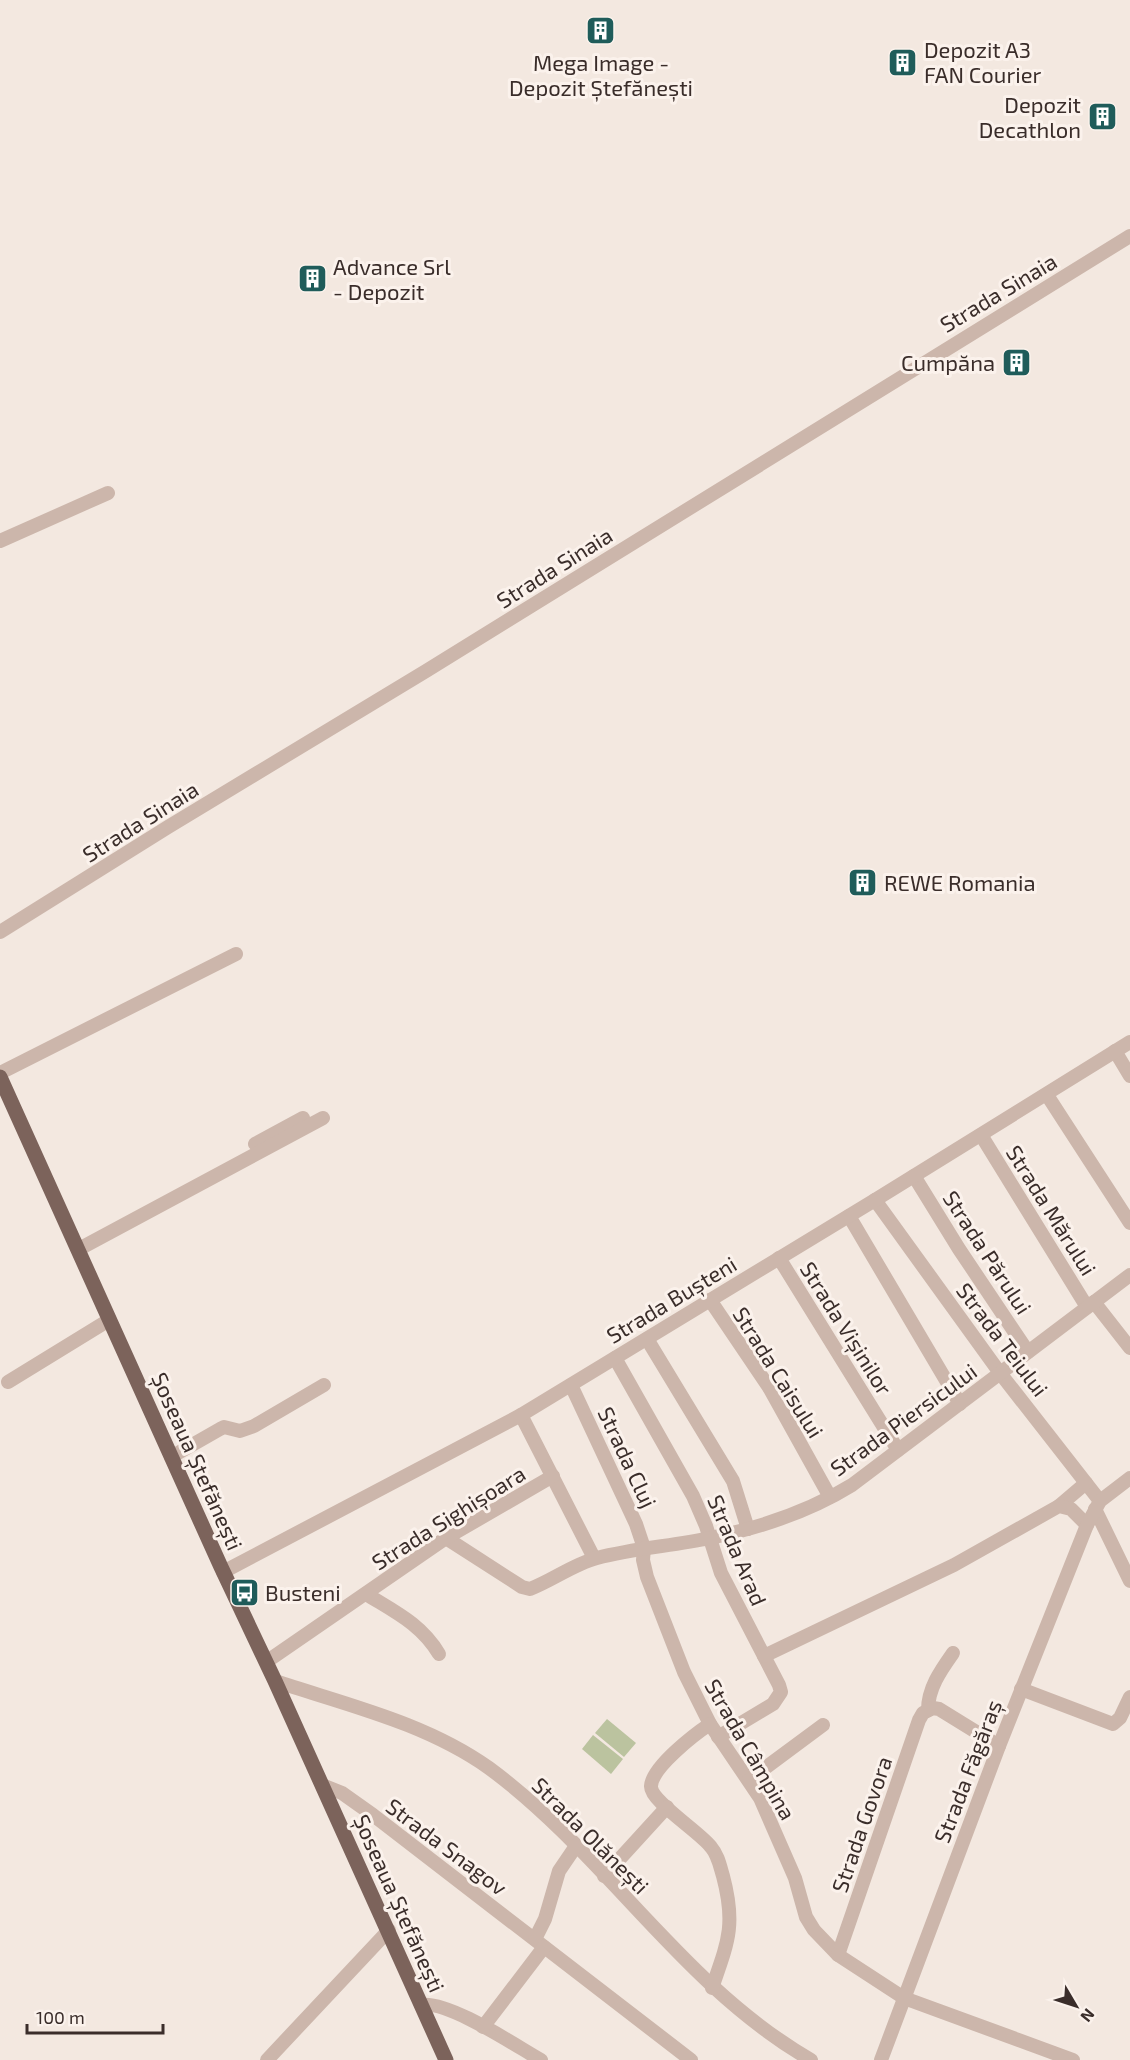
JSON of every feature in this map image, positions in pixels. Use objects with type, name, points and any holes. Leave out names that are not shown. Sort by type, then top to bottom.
[{"type":"main road","name":"Șoseaua Ștefănești","points":[[0,1075],[223,1572],[389,1930],[446,2060]]},
{"type":"street","name":"Strada Sinaia","points":[[0,932],[1130,236]]},
{"type":"street","points":[[0,541],[108,493]]},
{"type":"street","points":[[0,1075],[236,954]]},
{"type":"street","name":"Strada Bușteni","points":[[223,1572],[521,1415],[1047,1095],[1130,1042]]},
{"type":"street","points":[[1115,1051],[1130,1076]]},
{"type":"street","points":[[1047,1095],[1130,1223]]},
{"type":"street","points":[[77,1245],[303,1118]]},
{"type":"street","points":[[77,1245],[323,1118]]},
{"type":"street","name":"Strada Mărului","points":[[981,1135],[1091,1305],[1130,1348]]},
{"type":"street","name":"Strada Părului","points":[[914,1176],[959,1249],[1028,1352]]},
{"type":"street","name":"Strada Teiului","points":[[875,1200],[1000,1373],[1086,1483],[1098,1505],[1130,1581]]},
{"type":"street","points":[[849,1216],[960,1404]]},
{"type":"street","name":"Strada Vișinilor","points":[[779,1258],[898,1450]]},
{"type":"street","name":"Strada Piersicului","points":[[446,1538],[525,1589],[594,1558],[709,1539],[789,1515],[852,1485],[1130,1275]]},
{"type":"street","name":"Strada Caisului","points":[[710,1300],[770,1389],[830,1497]]},
{"type":"street","points":[[8,1382],[109,1320]]},
{"type":"street","points":[[647,1339],[733,1480],[748,1529]]},
{"type":"street","name":"Strada Arad","points":[[615,1358],[693,1496],[706,1526],[721,1573],[781,1692],[773,1704],[718,1737]]},
{"type":"street","points":[[171,1457],[220,1429],[240,1431],[254,1426],[324,1384]]},
{"type":"street","name":"Strada Cluj","points":[[571,1385],[636,1524],[644,1548]]},
{"type":"street","name":"Strada Sighișoara","points":[[521,1415],[594,1558]]},
{"type":"street","name":"Strada Sighișoara","points":[[266,1662],[446,1538],[553,1476]]},
{"type":"street","points":[[1098,1505],[1130,1478]]},
{"type":"street","points":[[764,1656],[954,1565],[1059,1506],[1086,1483]]},
{"type":"street","name":"Strada Făgăraș","points":[[881,2060],[1021,1689],[1087,1525],[1098,1505]]},
{"type":"street","points":[[1059,1506],[1071,1509],[1087,1525]]},
{"type":"street","name":"Strada Câmpina","points":[[644,1548],[643,1560],[650,1587],[687,1680],[718,1737],[760,1798],[795,1878],[806,1917],[814,1930],[838,1954],[904,1998],[1073,2060]]},
{"type":"street","name":"Strada Sighișoara","points":[[366,1594],[422,1630],[439,1654]]},
{"type":"street","name":"Strada Govora","points":[[838,1954],[919,1720],[928,1710],[933,1685],[953,1653]]},
{"type":"street","name":"Strada Olănești","points":[[275,1681],[442,1739],[501,1778],[548,1817],[712,1988],[770,2033],[811,2060]]},
{"type":"street","points":[[1021,1689],[1113,1725],[1120,1718],[1130,1697]]},
{"type":"street","points":[[928,1710],[939,1709],[999,1746]]},
{"type":"street","points":[[710,1724],[686,1742],[660,1768],[651,1784],[653,1795],[711,1846],[716,1855],[731,1915],[729,1934],[712,1988]]},
{"type":"street","points":[[749,1780],[823,1725]]},
{"type":"street","name":"Strada Snagov","points":[[322,1785],[342,1793],[364,1809],[691,2060]]},
{"type":"street","points":[[604,1876],[667,1807]]},
{"type":"street","points":[[483,2026],[539,1943],[559,1871],[576,1846]]},
{"type":"street","points":[[267,2060],[389,1930]]},
{"type":"street","points":[[421,2005],[440,2006],[483,2026],[541,2060]]},
{"type":"green space","points":[[607,1719],[636,1743],[624,1757],[595,1733]]},
{"type":"green space","points":[[593,1735],[623,1759],[611,1774],[582,1749]]},
{"type":"place","name":"Mega Image - Depozit Ștefănești","points":[[601,30]]},
{"type":"place","name":"Depozit A3 FAN Courier","points":[[903,62]]},
{"type":"place","name":"Depozit Decathlon","points":[[1102,117]]},
{"type":"place","name":"Advance Srl - Depozit","points":[[312,279]]},
{"type":"place","name":"Cumpăna","points":[[1016,362]]},
{"type":"place","name":"REWE Romania","points":[[863,882]]},
{"type":"place","name":"Busteni","points":[[244,1592]]}]
